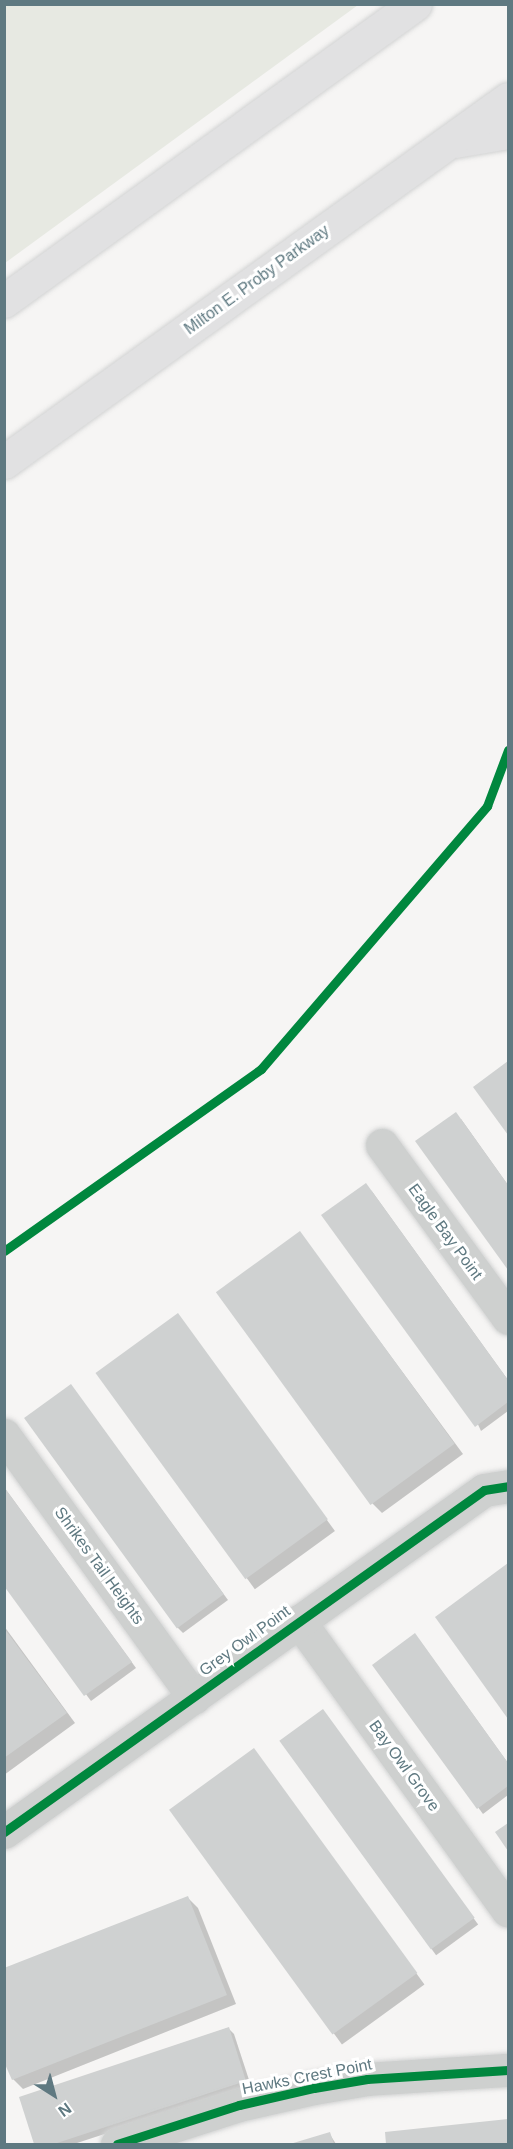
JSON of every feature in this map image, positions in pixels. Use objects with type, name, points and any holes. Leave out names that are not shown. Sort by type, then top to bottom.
[{"type":"highway","points":[[4,301],[415,4]]},
{"type":"highway","name":"Milton E. Proby Parkway","points":[[4,462],[508,99]]},
{"type":"highway","points":[[450,141],[508,132]]},
{"type":"street","name":"Eagle Bay Point","points":[[382,1145],[508,1318]]},
{"type":"street","name":"Shrikes Tail Heights","points":[[4,1435],[194,1697]]},
{"type":"street","name":"Grey Owl Point","points":[[4,1832],[484,1490],[508,1486]]},
{"type":"street","name":"Bay Owl Grove","points":[[300,1621],[508,1911]]},
{"type":"street","name":"Hawks Crest Point","points":[[117,2145],[239,2105],[314,2088],[367,2079],[508,2070]]},
{"type":"shaded area","points":[[5,4],[358,4],[358,5],[5,263]]},
{"type":"building","points":[[508,1061],[508,1135],[473,1087]]},
{"type":"building","points":[[456,1112],[508,1185],[508,1270],[415,1141]]},
{"type":"building","points":[[366,1183],[508,1380],[508,1402],[475,1427],[321,1215]]},
{"type":"building","points":[[300,1231],[455,1444],[370,1505],[216,1292]]},
{"type":"building","points":[[178,1313],[328,1519],[245,1579],[95,1373]]},
{"type":"building","points":[[71,1384],[224,1594],[177,1628],[24,1418]]},
{"type":"building","points":[[4,1487],[132,1662],[84,1696],[4,1586]]},
{"type":"building","points":[[508,1563],[508,1719],[435,1617]]},
{"type":"building","points":[[4,1628],[67,1713],[4,1758]]},
{"type":"building","points":[[415,1633],[508,1763],[508,1786],[477,1809],[372,1665]]},
{"type":"building","points":[[323,1709],[475,1918],[431,1949],[279,1741]]},
{"type":"building","points":[[254,1748],[417,1973],[332,2035],[169,1810]]},
{"type":"building","points":[[508,1823],[508,1851],[495,1832]]},
{"type":"building","points":[[188,1896],[227,1995],[12,2080],[4,2062],[4,1968]]},
{"type":"building","points":[[229,2027],[246,2081],[54,2144],[34,2144],[19,2097]]},
{"type":"building","points":[[508,2119],[508,2144],[386,2144],[385,2132]]},
{"type":"building","points":[[330,2132],[334,2144],[290,2144]]},
{"type":"cycle path","points":[[4,1251],[261,1069],[487,806],[508,750]]},
{"type":"cycle path","points":[[4,1832],[484,1490],[508,1486]]},
{"type":"cycle path","points":[[117,2144],[239,2105],[314,2088],[367,2079],[508,2070]]}]
